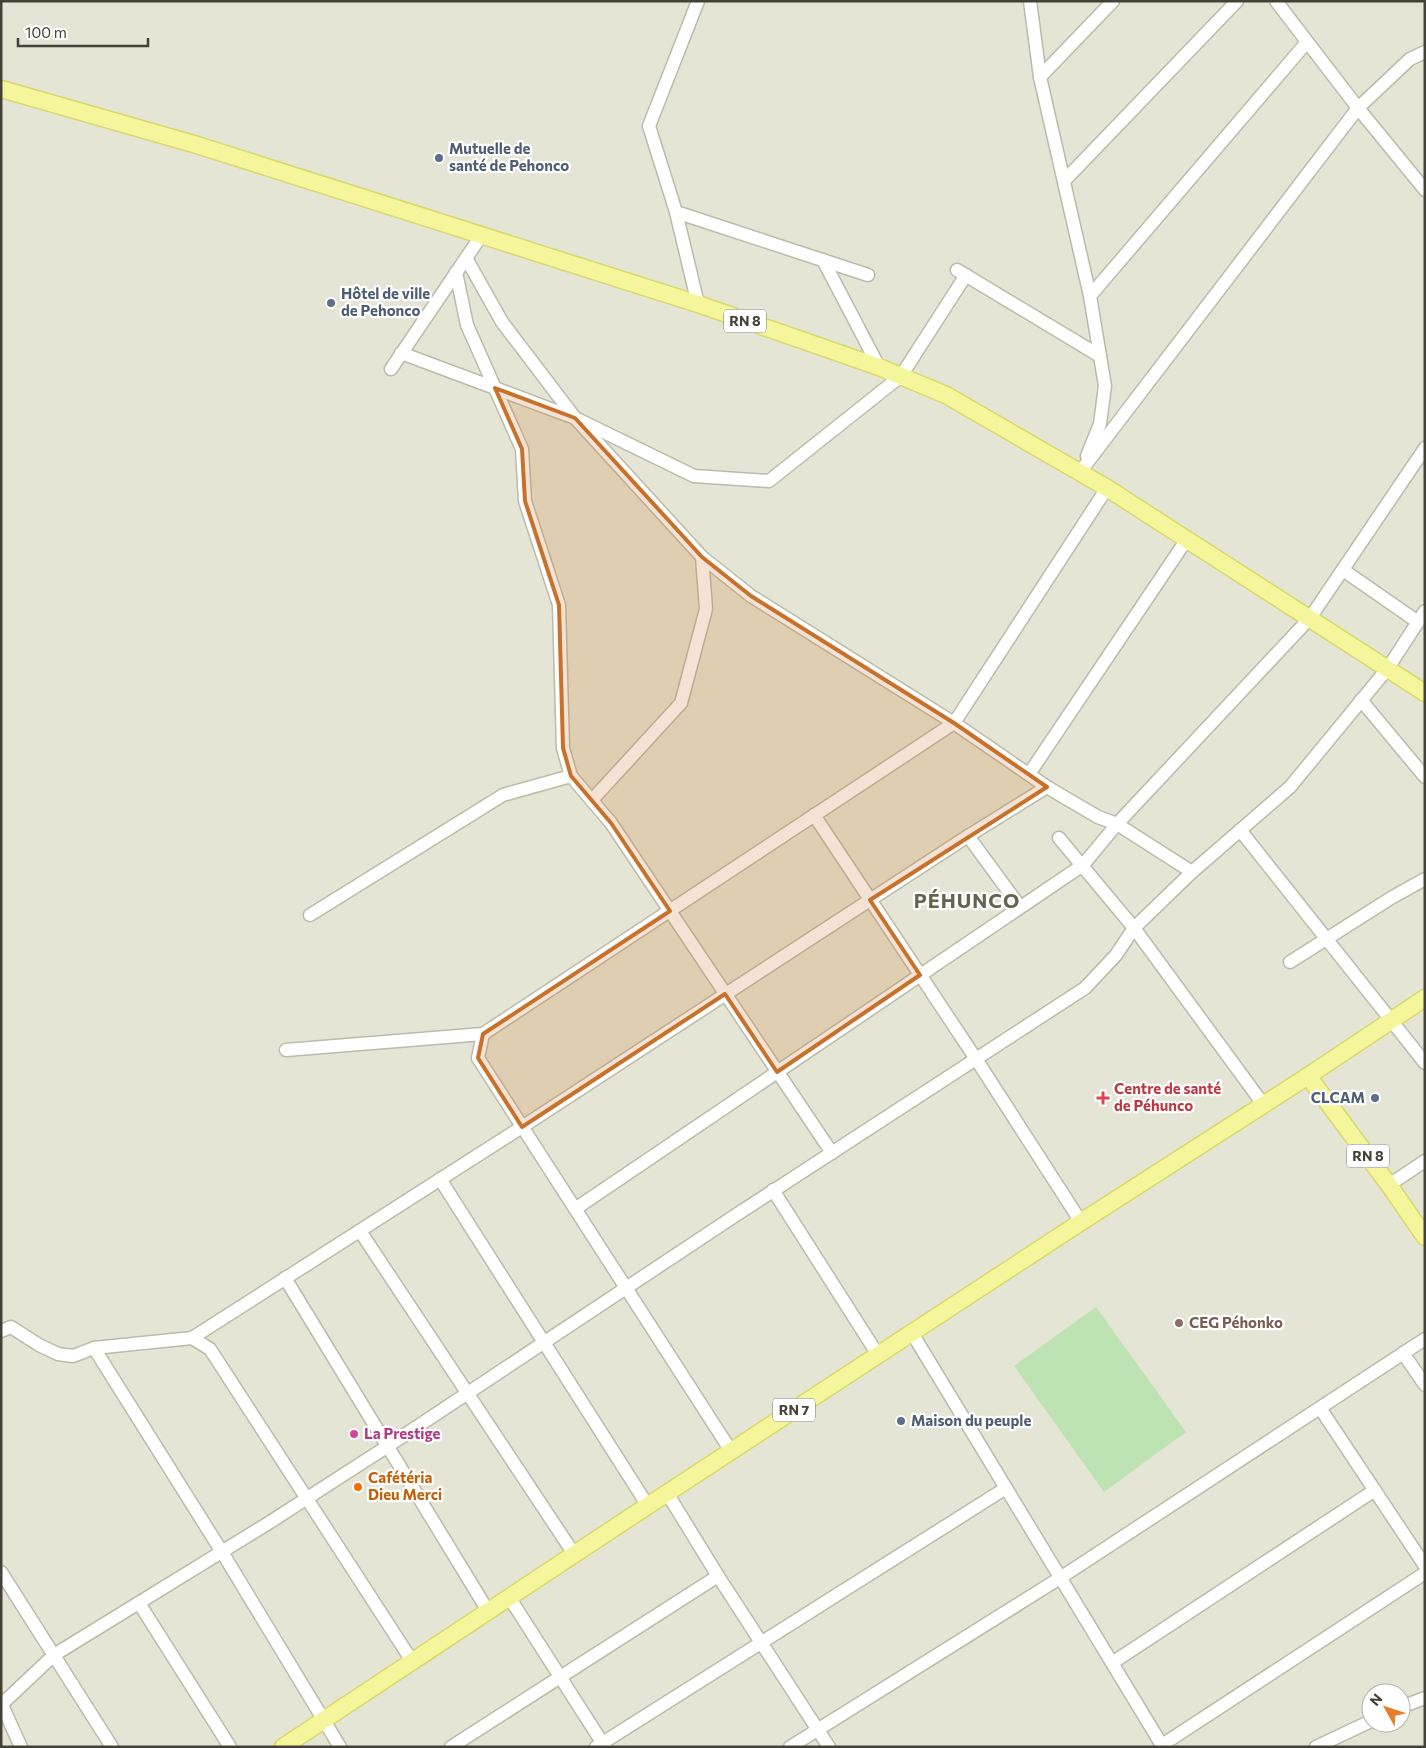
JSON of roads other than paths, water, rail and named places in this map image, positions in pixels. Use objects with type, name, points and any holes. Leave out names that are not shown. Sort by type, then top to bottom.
[{"type":"main road","name":"RN 8","points":[[1,89],[196,146],[698,304],[878,367],[946,395],[1107,488],[1425,693]]},
{"type":"main road","points":[[1308,1076],[1425,998]]},
{"type":"main road","name":"RN 8","points":[[1308,1076],[1425,1237]]},
{"type":"main road","name":"RN 7","points":[[283,1747],[731,1451],[1308,1076]]},
{"type":"street","points":[[698,1],[649,126],[676,212],[698,304]]},
{"type":"street","points":[[1030,1],[1040,76],[1090,296],[1105,386],[1100,424],[1080,472]]},
{"type":"street","points":[[1040,76],[1113,1]]},
{"type":"street","points":[[1064,182],[1237,1]]},
{"type":"street","points":[[1276,1],[1358,108],[1425,190]]},
{"type":"street","points":[[1090,296],[1308,42]]},
{"type":"street","points":[[1080,472],[1358,108],[1410,59],[1425,52]]},
{"type":"street","points":[[676,212],[868,275]]},
{"type":"street","points":[[391,368],[481,236]]},
{"type":"street","points":[[466,258],[502,322],[576,418],[702,557],[751,596],[954,723],[1047,787],[1098,817],[1117,824],[1192,872]]},
{"type":"street","points":[[822,260],[878,367]]},
{"type":"street","points":[[456,272],[467,325],[522,449],[525,501],[560,605],[563,748],[571,776],[611,823],[832,1153]]},
{"type":"street","points":[[401,353],[576,418],[694,476],[769,481],[901,376],[961,273],[1100,356]]},
{"type":"street","points":[[575,1209],[1083,864],[1117,824],[1310,618],[1425,448]]},
{"type":"street","points":[[286,1050],[483,1034],[954,723],[1107,488]]},
{"type":"street","points":[[1028,774],[1187,540]]},
{"type":"street","points":[[592,800],[681,703],[706,609],[702,557]]},
{"type":"street","points":[[21,1747],[2,1704],[54,1655],[222,1552],[388,1446],[773,1190],[1084,988],[1116,955],[1134,928],[1192,872],[1290,787],[1388,668],[1421,617],[1343,570]]},
{"type":"street","points":[[1361,700],[1425,777]]},
{"type":"street","points":[[310,915],[502,795],[571,776]]},
{"type":"street","points":[[1,1331],[11,1327],[39,1345],[58,1354],[73,1356],[94,1348],[192,1338],[522,1127],[968,836],[1047,787]]},
{"type":"street","points":[[814,815],[976,1059],[1081,1222]]},
{"type":"street","points":[[1240,830],[1425,1063]]},
{"type":"street","points":[[968,836],[1020,907]]},
{"type":"street","points":[[1059,838],[1083,864],[1134,928],[1263,1104]]},
{"type":"street","points":[[1290,962],[1425,879]]},
{"type":"street","points":[[483,1034],[478,1058],[731,1451]]},
{"type":"street","points":[[1389,1185],[1425,1161]]},
{"type":"street","points":[[440,1179],[648,1506]]},
{"type":"street","points":[[773,1190],[878,1355]]},
{"type":"street","points":[[360,1231],[574,1554]]},
{"type":"street","points":[[286,1278],[488,1611]]},
{"type":"street","points":[[912,1333],[1162,1746],[1425,1573]]},
{"type":"street","points":[[192,1338],[210,1349],[412,1661]]},
{"type":"street","points":[[790,1747],[1060,1578],[1425,1339]]},
{"type":"street","points":[[94,1348],[222,1552],[340,1747]]},
{"type":"street","points":[[1404,1353],[1425,1386]]},
{"type":"street","points":[[1320,1408],[1425,1566]]},
{"type":"street","points":[[510,1597],[561,1677],[601,1745],[1006,1488]]},
{"type":"street","points":[[1112,1662],[1375,1490]]},
{"type":"street","points":[[667,1493],[718,1576],[829,1747]]},
{"type":"street","points":[[1,1572],[112,1747]]},
{"type":"street","points":[[451,1747],[718,1576]]},
{"type":"street","points":[[139,1603],[230,1747]]},
{"type":"street","points":[[1411,1703],[1425,1698]]},
{"type":"street","points":[[1316,1747],[1361,1726]]},
{"type":"place","name":"Mutuelle de santé de Pehonco","points":[[439,158]]},
{"type":"place","name":"Hôtel de ville de Pehonco","points":[[331,303]]},
{"type":"place","name":"Centre de santé de Péhunco","points":[[1103,1098]]},
{"type":"place","name":"CLCAM","points":[[1375,1098]]},
{"type":"place","name":"CEG Péhonko","points":[[1179,1323]]},
{"type":"place","name":"Maison du peuple","points":[[901,1421]]},
{"type":"place","name":"La Prestige","points":[[354,1434]]},
{"type":"place","name":"Cafétéria Dieu Merci","points":[[358,1487]]},
{"type":"district","name":"PÉHUNCO","points":[[967,901]]}]
